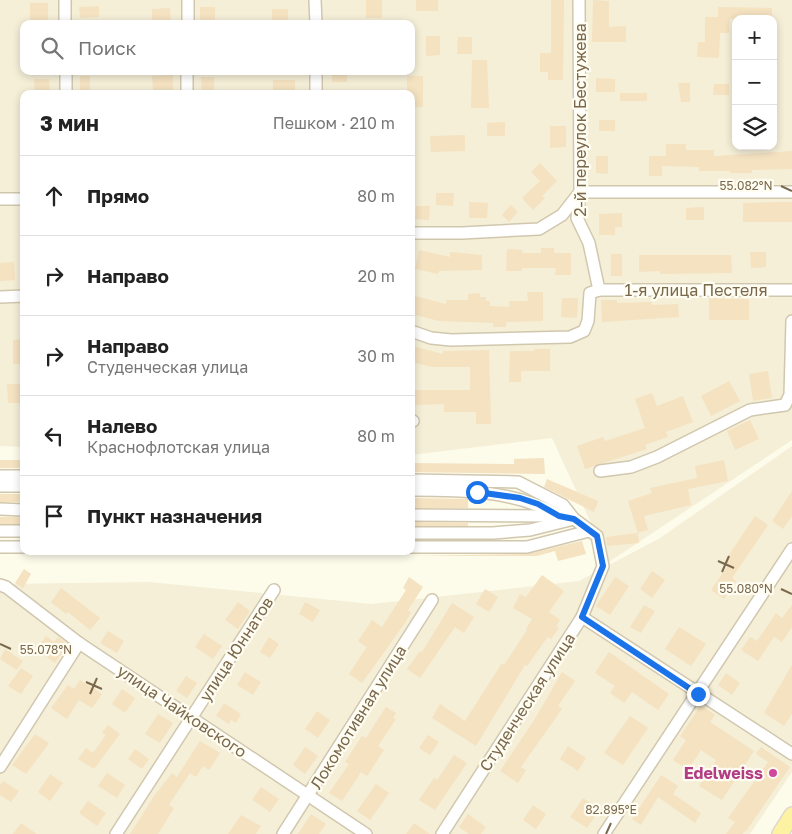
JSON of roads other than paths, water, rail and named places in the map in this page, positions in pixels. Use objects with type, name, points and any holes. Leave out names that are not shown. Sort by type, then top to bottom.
[{"type":"main road","points":[[780,834],[792,815]]},
{"type":"street","points":[[65,0],[65,20]]},
{"type":"street","points":[[188,0],[188,20]]},
{"type":"street","points":[[315,0],[316,20]]},
{"type":"street","name":"2-й переулок Бестужева","points":[[579,0],[580,192],[577,218],[589,243],[600,290]]},
{"type":"street","points":[[66,75],[66,90]]},
{"type":"street","points":[[187,75],[187,90]]},
{"type":"street","points":[[316,75],[316,90]]},
{"type":"street","points":[[415,233],[462,233],[539,229],[562,214],[580,192],[792,192]]},
{"type":"street","points":[[0,200],[20,200]]},
{"type":"street","points":[[415,333],[431,338],[451,340],[570,336],[584,332],[588,321],[590,293],[600,290]]},
{"type":"street","name":"1-я улица Пестеля","points":[[600,290],[792,290]]},
{"type":"street","points":[[0,297],[20,296]]},
{"type":"street","points":[[600,471],[631,467],[657,457],[750,410],[784,405],[790,395],[792,321]]},
{"type":"street","points":[[0,476],[20,476]]},
{"type":"street","points":[[415,480],[518,482],[563,505],[574,519],[589,531]]},
{"type":"street","points":[[0,486],[20,486]]},
{"type":"street","points":[[415,490],[477,492],[520,498],[538,504],[559,516]]},
{"type":"street","points":[[0,510],[20,510]]},
{"type":"street","points":[[415,515],[559,516],[574,519]]},
{"type":"street","points":[[415,533],[502,533],[530,530],[574,519]]},
{"type":"street","points":[[0,531],[20,531]]},
{"type":"street","points":[[415,547],[527,547],[589,531]]},
{"type":"street","name":"Студенческая улица","points":[[442,834],[582,617],[603,566],[597,536],[589,531]]},
{"type":"street","points":[[0,547],[20,547]]},
{"type":"street","points":[[604,834],[792,549]]},
{"type":"street","name":"улица Чайковского","points":[[0,585],[6,587],[79,643],[193,717],[366,834]]},
{"type":"street","name":"улица Юннатов","points":[[116,834],[274,590]]},
{"type":"street","name":"Локомотивная улица","points":[[283,834],[432,600]]},
{"type":"street","points":[[582,617],[792,754]]},
{"type":"street","points":[[0,767],[79,643]]},
{"type":"place","name":"Edelweiss","points":[[773,773]]}]
